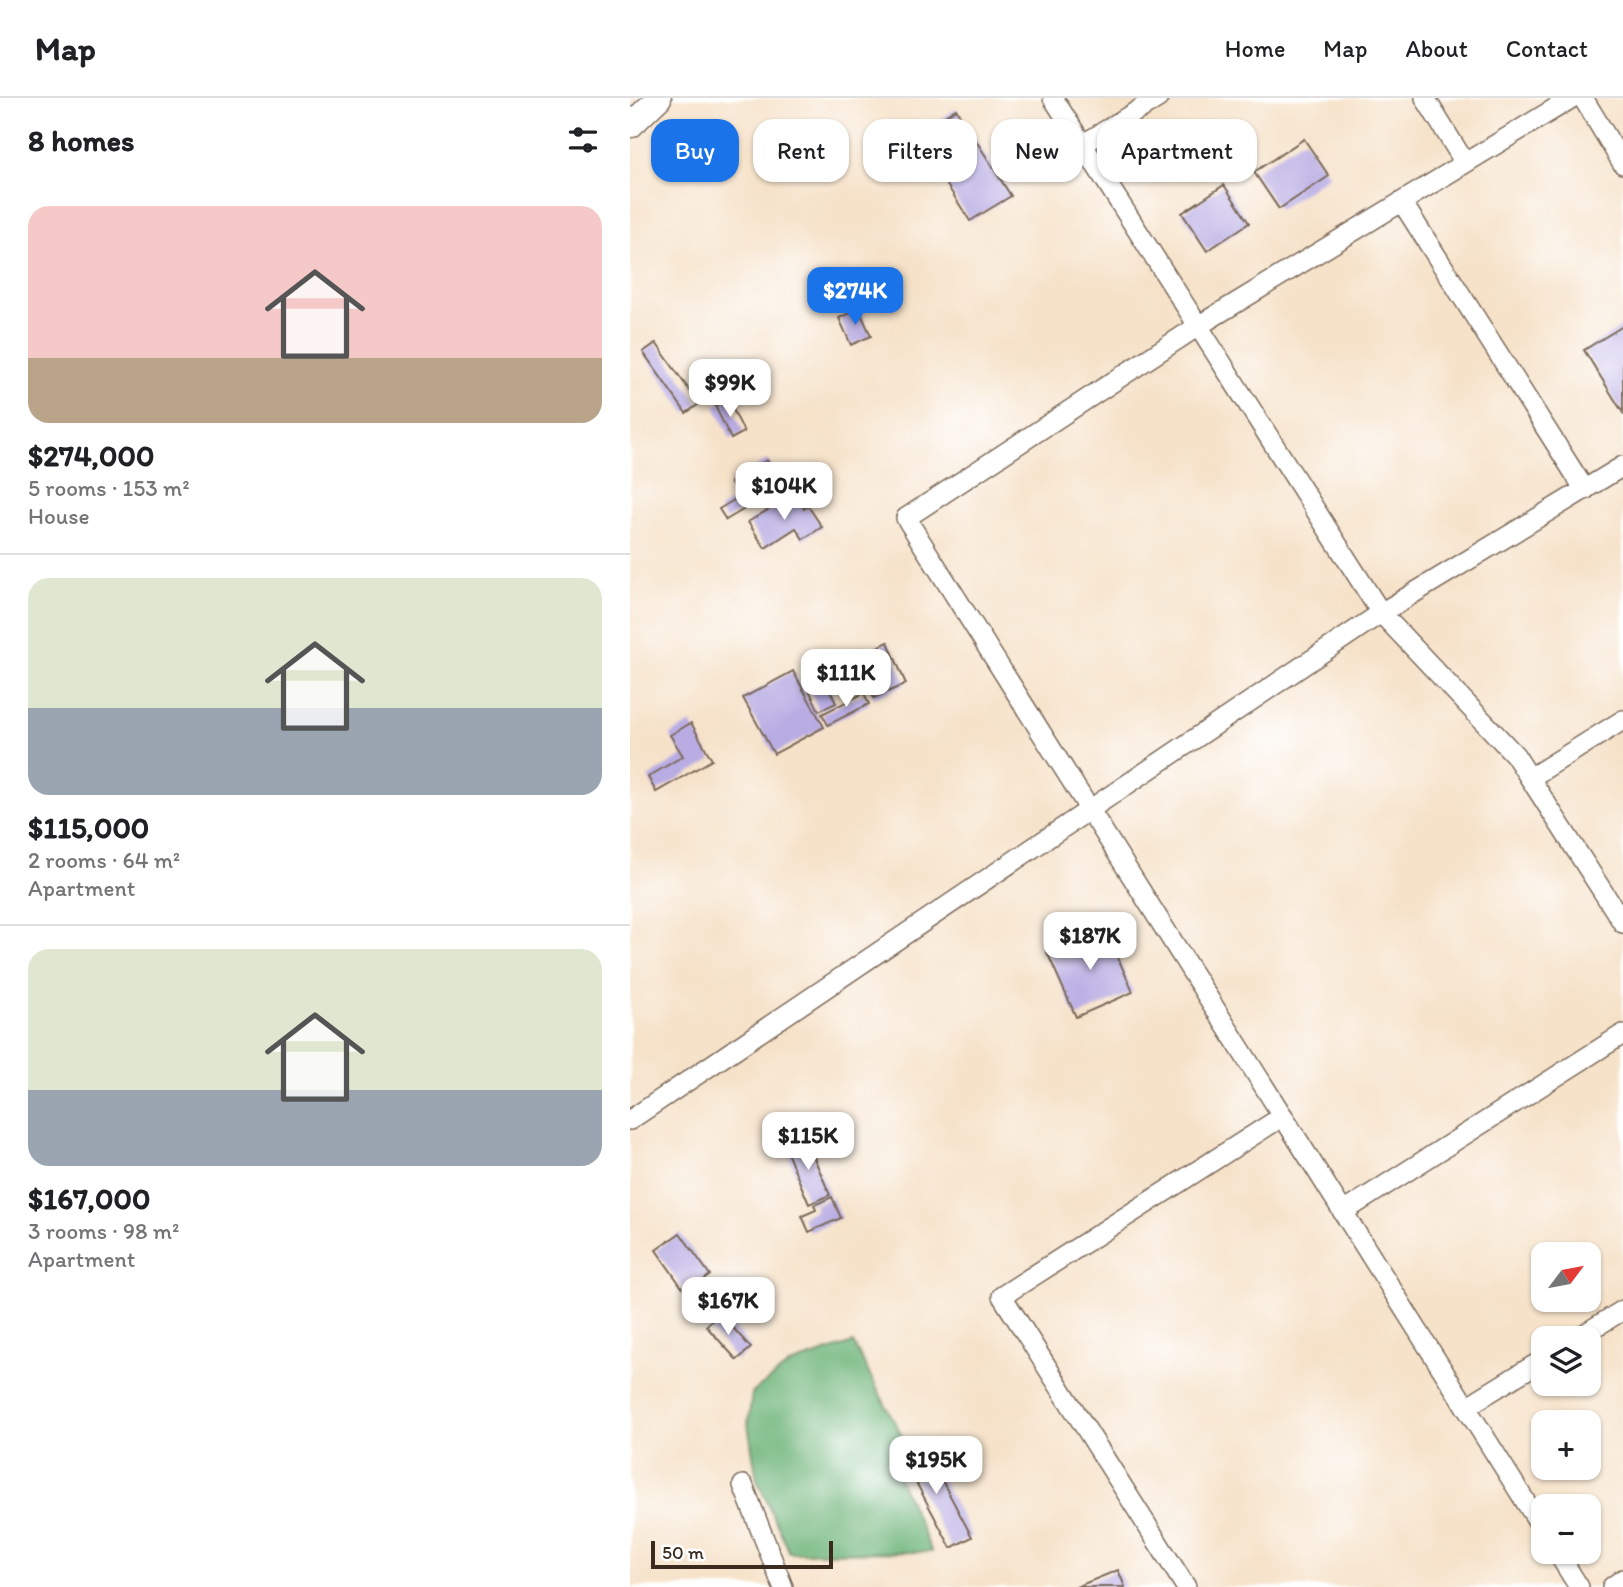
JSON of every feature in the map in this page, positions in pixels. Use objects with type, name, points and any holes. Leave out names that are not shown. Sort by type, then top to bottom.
[{"type":"street","points":[[631,126],[646,98]]},
{"type":"street","points":[[631,126],[659,98]]},
{"type":"street","points":[[1053,98],[1066,119]]},
{"type":"street","points":[[1083,144],[1158,98]]},
{"type":"street","points":[[1425,98],[1465,163]]},
{"type":"street","points":[[1531,1510],[906,518],[1198,326],[1572,98]]},
{"type":"street","points":[[1583,98],[1623,164]]},
{"type":"street","points":[[1083,147],[1381,614],[1515,755],[1619,910]]},
{"type":"street","points":[[1402,202],[1585,490]]},
{"type":"street","points":[[630,1120],[1381,614],[1623,466]]},
{"type":"street","points":[[1530,778],[1623,720]]},
{"type":"street","points":[[1343,1212],[1623,1034]]},
{"type":"street","points":[[1186,1587],[1002,1296],[1283,1116]]},
{"type":"street","points":[[1597,1326],[1623,1310]]},
{"type":"street","points":[[1466,1407],[1531,1367]]},
{"type":"street","points":[[743,1485],[783,1587]]},
{"type":"street","points":[[1565,1564],[1579,1587]]},
{"type":"street","points":[[1612,1587],[1623,1579]]},
{"type":"green space","points":[[853,1343],[902,1436],[892,1447],[893,1466],[932,1552],[790,1553],[757,1480],[748,1424],[752,1393],[790,1364]]},
{"type":"building","points":[[956,109],[962,119],[940,119]]},
{"type":"building","points":[[1304,139],[1329,176],[1279,209],[1257,176],[1257,170]]},
{"type":"building","points":[[977,142],[991,164],[991,182],[1002,182],[1011,196],[970,221],[945,182],[977,182]]},
{"type":"building","points":[[1224,185],[1249,223],[1207,251],[1182,213]]},
{"type":"building","points":[[859,309],[871,336],[851,345],[839,318]]},
{"type":"building","points":[[1623,326],[1623,413],[1584,350]]},
{"type":"building","points":[[656,343],[699,404],[686,413],[643,352]]},
{"type":"building","points":[[728,399],[744,432],[731,439],[715,406]]},
{"type":"building","points":[[767,460],[783,486],[726,520],[719,509],[739,497],[730,482]]},
{"type":"building","points":[[794,494],[804,509],[808,506],[822,527],[803,539],[796,528],[765,548],[748,522]]},
{"type":"building","points":[[888,642],[906,684],[874,698],[867,683],[878,679],[867,652]]},
{"type":"building","points":[[820,669],[836,703],[819,711],[803,677]]},
{"type":"building","points":[[793,671],[824,727],[774,754],[743,698]]},
{"type":"building","points":[[864,693],[869,704],[828,725],[822,714]]},
{"type":"building","points":[[691,723],[712,760],[656,792],[648,777],[683,756],[670,735]]},
{"type":"building","points":[[1104,926],[1133,992],[1076,1017],[1047,952]]},
{"type":"building","points":[[806,1139],[830,1195],[809,1204],[785,1148]]},
{"type":"building","points":[[832,1197],[841,1218],[809,1232],[802,1216],[816,1210],[814,1205]]},
{"type":"building","points":[[680,1233],[710,1275],[686,1293],[656,1250]]},
{"type":"building","points":[[720,1313],[751,1348],[737,1360],[706,1326]]},
{"type":"building","points":[[922,1443],[972,1537],[951,1548],[901,1454]]},
{"type":"building","points":[[1118,1570],[1125,1587],[1076,1587]]}]
